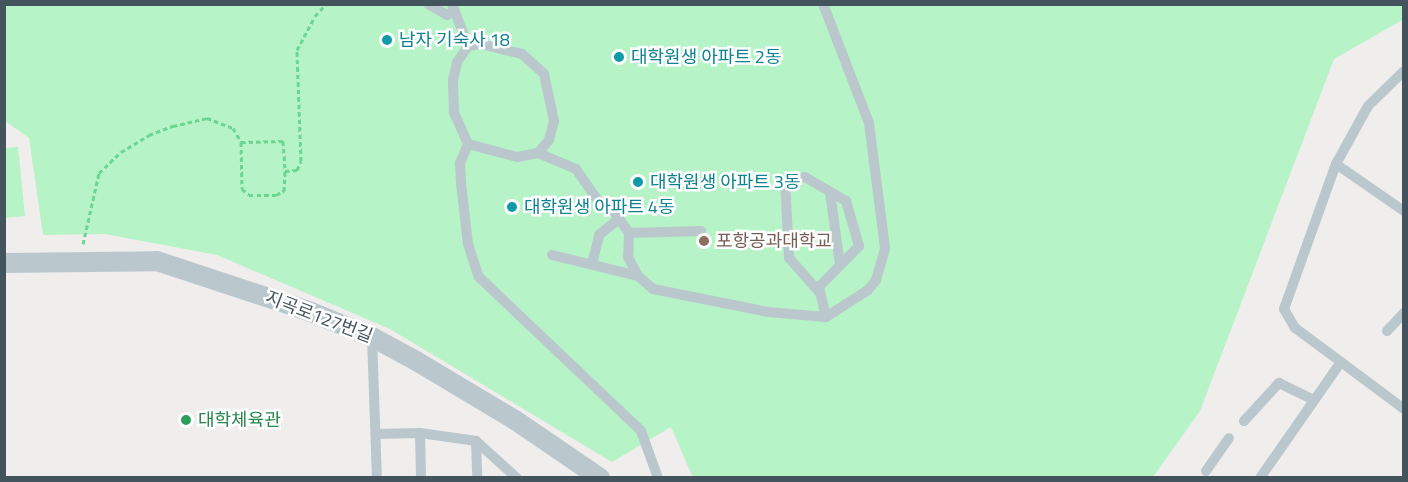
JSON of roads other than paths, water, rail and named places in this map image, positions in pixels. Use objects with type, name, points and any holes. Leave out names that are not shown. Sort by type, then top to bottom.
[{"type":"street","name":"지곡로127번길","points":[[4,263],[136,260],[180,267],[372,337],[515,420],[600,477]]},
{"type":"lane","points":[[428,4],[447,15],[453,8],[468,46]]},
{"type":"lane","points":[[468,144],[517,157],[538,153],[576,169],[588,189],[619,219],[629,233],[628,257],[638,276],[653,289],[768,312],[826,316],[868,290],[876,280],[885,248],[869,123],[823,4]]},
{"type":"lane","points":[[468,46],[489,45],[515,51],[538,64],[544,74],[554,121],[549,140],[538,153]]},
{"type":"lane","points":[[468,46],[457,62],[452,99],[453,112],[468,144],[460,163],[461,183],[468,244],[479,277],[641,431],[658,477]]},
{"type":"lane","points":[[1404,71],[1368,106],[1336,164],[1284,309],[1295,328],[1404,409]]},
{"type":"lane","points":[[1336,164],[1404,211]]},
{"type":"lane","points":[[820,293],[789,258],[785,180],[806,177],[846,201],[859,246],[819,287],[826,316]]},
{"type":"lane","points":[[830,192],[840,265]]},
{"type":"lane","points":[[592,264],[599,235],[619,219]]},
{"type":"lane","points":[[629,233],[701,231]]},
{"type":"lane","points":[[552,255],[638,276]]},
{"type":"lane","points":[[1387,331],[1404,313]]},
{"type":"lane","points":[[372,337],[377,477]]},
{"type":"lane","points":[[1260,477],[1312,399],[1341,362]]},
{"type":"lane","points":[[1244,421],[1279,383],[1312,399]]},
{"type":"lane","points":[[375,434],[420,433],[476,441],[517,477]]},
{"type":"lane","points":[[420,433],[421,477]]},
{"type":"lane","points":[[1206,475],[1229,438]]},
{"type":"lane","points":[[476,441],[477,477]]},
{"type":"place","name":"남자 기숙사 18","points":[[387,40]]},
{"type":"place","name":"대학원생 아파트 2동","points":[[619,57]]},
{"type":"place","name":"대학원생 아파트 3동","points":[[638,182]]},
{"type":"place","name":"대학원생 아파트 4동","points":[[512,207]]},
{"type":"place","name":"포항공과대학교","points":[[704,241]]},
{"type":"place","name":"대학체육관","points":[[186,420]]}]
